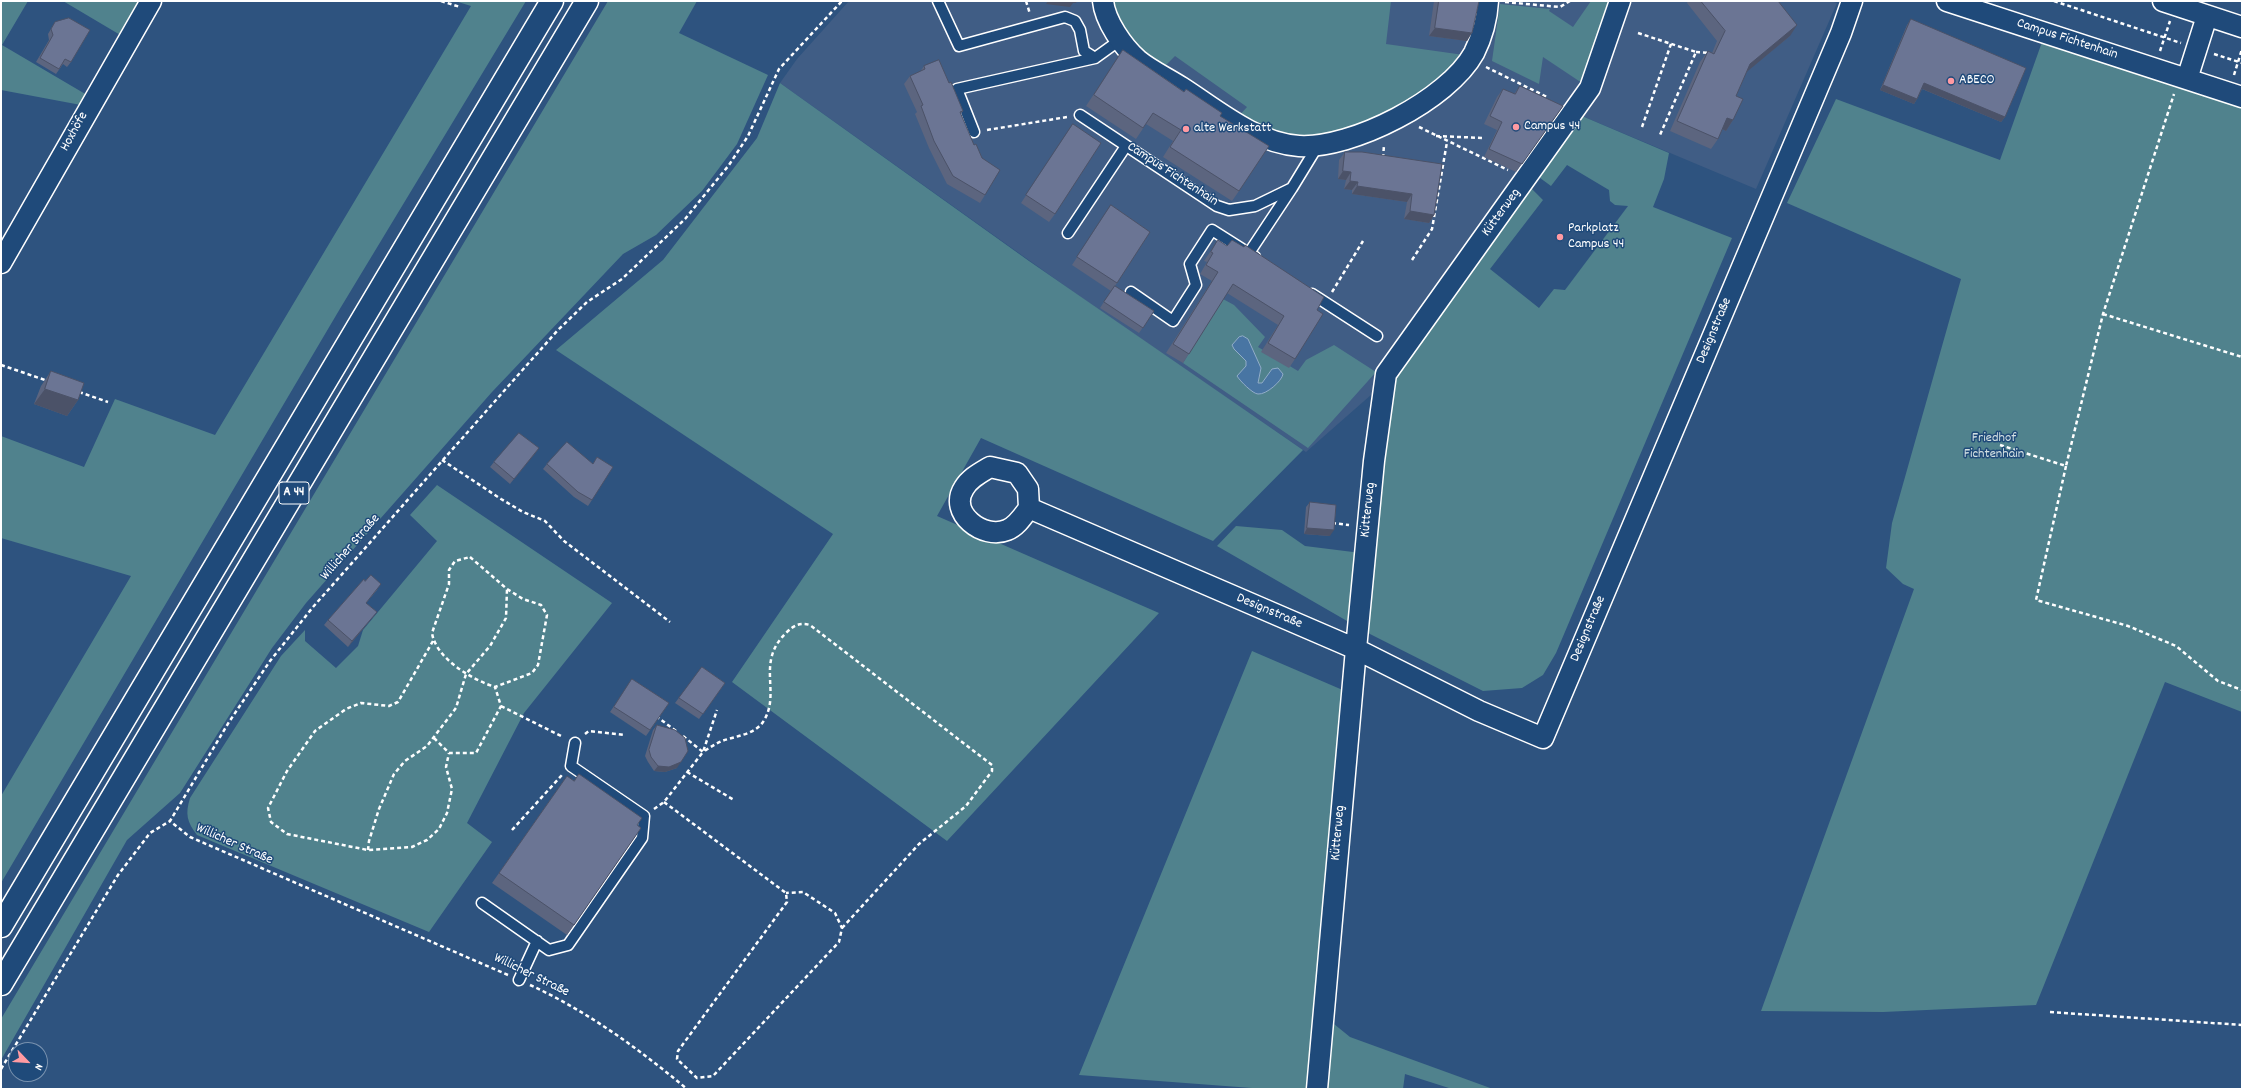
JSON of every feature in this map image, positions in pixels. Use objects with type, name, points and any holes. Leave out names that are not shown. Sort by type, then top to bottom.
[{"type":"highway","name":"A 44","points":[[1,926],[552,1]]},
{"type":"highway","name":"A 44","points":[[1,984],[587,1]]},
{"type":"street","name":"Hoxhöfe","points":[[1,263],[151,1]]},
{"type":"street","points":[[1103,1],[1120,40],[1138,60],[1250,131],[1274,141],[1297,146],[1317,147],[1347,140],[1400,116],[1438,91],[1460,72],[1469,59],[1482,33],[1488,1]]},
{"type":"street","name":"Kütterweg","points":[[1317,1089],[1374,461],[1386,374],[1527,179],[1590,88],[1620,1]]},
{"type":"street","name":"Designstraße","points":[[1029,508],[1356,649],[1479,711],[1543,738],[1841,33],[1852,1]]},
{"type":"street","name":"Campus Fichtenhain","points":[[1947,1],[2235,95]]},
{"type":"street","points":[[2169,3],[2242,27]]},
{"type":"street","points":[[2183,78],[2196,48],[2207,16]]},
{"type":"lane","points":[[938,1],[959,46],[1065,16],[1076,21],[1080,30],[1084,51],[1095,58]]},
{"type":"lane","points":[[974,132],[956,89],[1095,58],[1120,40]]},
{"type":"lane","name":"Campus Fichtenhain","points":[[1080,115],[1217,206],[1229,210],[1255,206],[1292,188]]},
{"type":"lane","points":[[1068,233],[1126,146]]},
{"type":"lane","points":[[1249,253],[1317,147]]},
{"type":"lane","points":[[1132,292],[1174,321],[1196,285],[1190,264],[1212,230],[1261,262]]},
{"type":"lane","points":[[1306,290],[1377,336]]},
{"type":"lane","points":[[482,903],[549,950],[568,945],[642,838],[644,816],[570,766],[575,744]]},
{"type":"lane","points":[[519,980],[537,941]]},
{"type":"path","points":[[441,1],[460,7]]},
{"type":"path","name":"Willicher Straße","points":[[687,1089],[643,1053],[555,996],[190,837],[170,821],[229,722],[270,661],[313,607],[557,331],[587,302],[622,279],[685,219],[729,165],[748,136],[779,69],[842,1]]},
{"type":"path","points":[[1499,1],[1560,7],[1570,1]]},
{"type":"path","points":[[2054,1],[2242,63]]},
{"type":"path","points":[[2154,68],[2164,38],[2169,3]]},
{"type":"path","points":[[1638,33],[1696,52],[1712,54]]},
{"type":"path","points":[[1642,127],[1671,44]]},
{"type":"path","points":[[2235,95],[2238,62],[2242,49]]},
{"type":"path","points":[[1660,135],[1696,52]]},
{"type":"path","points":[[1469,59],[1547,98]]},
{"type":"path","points":[[2183,78],[2104,314],[2066,466],[2036,600],[2128,626],[2176,646],[2218,681],[2242,690]]},
{"type":"path","points":[[974,132],[1080,115]]},
{"type":"path","points":[[1400,116],[1447,142],[1527,179]]},
{"type":"path","points":[[1435,136],[1483,138]]},
{"type":"path","points":[[1412,260],[1432,229],[1447,142]]},
{"type":"path","points":[[1325,302],[1363,241]]},
{"type":"path","points":[[2104,314],[2242,357]]},
{"type":"path","points":[[1,365],[51,382]]},
{"type":"path","points":[[72,390],[108,402]]},
{"type":"path","points":[[2000,445],[2066,466]]},
{"type":"path","points":[[442,460],[501,500],[523,512],[545,521],[564,540],[670,622]]},
{"type":"path","points":[[470,557],[508,589],[523,599],[541,604],[547,615],[538,665],[532,673],[495,687],[476,681],[466,674],[445,655],[433,641],[432,634],[449,584],[449,570],[455,561],[470,557]]},
{"type":"path","points":[[368,850],[369,841],[380,808],[394,774],[405,761],[427,746],[456,708],[466,674],[490,646],[506,618],[508,589]]},
{"type":"path","points":[[703,752],[723,741],[741,736],[762,724],[769,712],[769,666],[772,652],[779,640],[788,631],[797,624],[803,623],[810,625],[992,765],[992,771],[966,806],[919,844],[842,928],[839,942],[713,1076],[697,1078],[677,1059],[678,1051],[787,902],[786,893]]},
{"type":"path","points":[[433,641],[398,702],[390,706],[361,704],[346,709],[315,731],[287,771],[268,808],[271,822],[287,834],[368,850],[412,847],[427,840],[439,829],[447,813],[452,789],[446,767],[449,753]]},
{"type":"path","points":[[495,687],[501,706],[575,744],[589,731],[625,735]]},
{"type":"path","points":[[434,738],[449,753],[476,753],[501,706]]},
{"type":"path","points":[[644,816],[664,802],[703,752],[717,710]]},
{"type":"path","points":[[652,713],[703,752]]},
{"type":"path","points":[[512,830],[570,766]]},
{"type":"path","points":[[687,772],[734,800]]},
{"type":"path","points":[[664,802],[786,893],[803,892],[835,913],[842,928]]},
{"type":"path","points":[[1,1069],[118,875],[150,833],[170,821]]},
{"type":"path","points":[[2050,1012],[2242,1025]]},
{"type":"shaded area","points":[[849,1],[1615,1],[1541,168],[1396,373],[1306,452],[1096,308],[780,83],[797,59]]},
{"type":"shaded area","points":[[1628,1],[1831,1],[1837,3],[1756,189],[1582,116]]},
{"type":"shaded area","points":[[1243,336],[1248,339],[1261,368],[1258,383],[1262,383],[1272,369],[1278,368],[1283,374],[1280,380],[1273,387],[1261,394],[1253,392],[1237,376],[1246,366],[1246,361],[1232,345],[1239,337]]},
{"type":"green space","points":[[1,1],[28,1],[2,45],[87,95],[81,105],[1,90]]},
{"type":"green space","points":[[63,1],[143,1],[122,36]]},
{"type":"green space","points":[[455,1],[526,1],[341,307],[1,883],[1,796],[131,576],[1,538],[1,436],[84,467],[115,399],[215,435],[471,6]]},
{"type":"green space","points":[[608,1],[697,1],[679,33],[768,75],[737,144],[702,191],[656,235],[623,254],[492,392],[306,603],[272,648],[180,793],[127,840],[11,1042],[8,1042],[8,1048],[1,1060],[1,1019]]},
{"type":"green space","points":[[1113,1],[1391,1],[1386,44],[1464,55],[1431,88],[1388,115],[1332,137],[1290,140],[1238,117],[1247,107],[1175,56],[1163,68],[1139,47],[1125,31],[1115,12]]},
{"type":"green space","points":[[1591,1],[1614,1],[1585,85],[1543,57],[1539,84],[1492,61],[1500,4],[1550,9],[1549,11],[1573,27]]},
{"type":"green space","name":"Friedhof Fichtenhain","points":[[2042,42],[2242,107],[2242,712],[2165,682],[2036,1005],[1883,1012],[1761,1011],[1914,589],[1903,584],[1886,568],[1892,523],[1961,279],[1787,203],[1836,99],[2000,160]]},
{"type":"green space","points":[[780,83],[1029,261],[1303,450],[1213,541],[981,438],[937,516],[1159,613],[947,841],[732,682],[833,534],[556,350],[663,260],[757,138]]},
{"type":"green space","points":[[1582,116],[1669,153],[1664,179],[1653,207],[1732,238],[1556,653],[1543,675],[1522,688],[1483,691],[1364,631],[1391,378],[1529,186],[1543,200],[1490,269],[1539,308],[1554,289],[1565,290],[1628,206],[1615,205],[1610,201],[1609,190],[1567,165],[1551,186],[1536,175]]},
{"type":"green space","points":[[1223,299],[1234,305],[1265,337],[1258,347],[1298,371],[1306,360],[1334,345],[1376,372],[1308,448],[1183,363]]},
{"type":"green space","points":[[437,485],[612,603],[524,713],[467,823],[492,842],[429,932],[197,835],[189,822],[187,813],[190,798],[281,656],[305,630],[305,641],[336,668],[358,646],[363,630],[437,541],[410,515]]},
{"type":"green space","points":[[1236,526],[1282,530],[1305,546],[1361,553],[1354,625],[1217,546]]},
{"type":"green space","points":[[1252,651],[1345,691],[1311,1085],[1307,1089],[1265,1089],[1079,1075]]},
{"type":"green space","points":[[1356,701],[1361,703],[1333,1017],[1334,1024],[1350,1037],[1493,1089],[1452,1089],[1405,1074],[1403,1089],[1321,1089]]},
{"type":"building","points":[[1439,1],[1479,1],[1472,33],[1435,28]]},
{"type":"building","points":[[1701,1],[1778,1],[1797,25],[1750,64],[1736,96],[1743,99],[1733,120],[1727,118],[1718,139],[1677,121],[1708,51],[1714,54],[1725,31]]},
{"type":"building","points":[[69,18],[90,30],[71,62],[65,59],[59,69],[40,58],[53,35],[51,29],[55,22]]},
{"type":"building","name":"ABECO","points":[[1911,19],[2026,68],[2005,117],[1924,83],[1917,99],[1883,85]]},
{"type":"building","name":"alte Werkstatt","points":[[1123,50],[1184,92],[1186,89],[1222,113],[1220,116],[1269,146],[1239,191],[1170,147],[1181,130],[1153,113],[1143,128],[1094,95]]},
{"type":"building","points":[[939,60],[949,83],[951,82],[963,111],[960,112],[974,145],[976,144],[982,158],[1000,170],[985,195],[953,176],[934,141],[921,106],[923,105],[910,76],[925,69],[924,66]]},
{"type":"building","name":"Campus 44","points":[[1520,86],[1563,106],[1522,164],[1489,149],[1502,122],[1490,116],[1503,89],[1515,94]]},
{"type":"building","points":[[1073,124],[1101,143],[1055,214],[1026,195]]},
{"type":"building","points":[[1345,152],[1362,152],[1442,164],[1434,215],[1410,211],[1412,194],[1357,186],[1358,182],[1350,181],[1351,172],[1343,171]]},
{"type":"building","points":[[1111,205],[1150,232],[1117,283],[1077,257]]},
{"type":"building","points":[[1218,240],[1227,246],[1232,240],[1244,247],[1245,245],[1324,297],[1317,310],[1323,314],[1295,359],[1268,343],[1284,316],[1233,284],[1189,354],[1173,344],[1218,272],[1206,265]]},
{"type":"building","points":[[1115,286],[1154,311],[1143,328],[1104,302]]},
{"type":"building","points":[[51,371],[84,383],[78,400],[45,389]]},
{"type":"building","points":[[519,433],[539,448],[514,479],[494,462]]},
{"type":"building","points":[[567,442],[593,464],[597,457],[613,467],[592,500],[578,492],[547,464]]},
{"type":"building","points":[[1310,502],[1336,505],[1334,530],[1307,528]]},
{"type":"building","points":[[371,575],[381,584],[366,603],[377,612],[352,641],[328,620],[364,579],[365,581]]},
{"type":"building","points":[[702,667],[725,683],[703,714],[679,698]]},
{"type":"building","points":[[632,679],[669,703],[650,730],[614,707]]},
{"type":"building","points":[[657,725],[675,730],[685,738],[688,751],[681,762],[669,767],[658,766],[651,757],[649,750]]},
{"type":"building","points":[[579,774],[642,818],[637,825],[641,828],[574,925],[499,873],[567,776],[574,781]]},
{"type":"place","name":"ABECO","points":[[1951,81]]},
{"type":"place","name":"Campus 44","points":[[1516,127]]},
{"type":"place","name":"alte Werkstatt","points":[[1186,129]]},
{"type":"place","name":"Parkplatz Campus 44","points":[[1560,237]]}]
